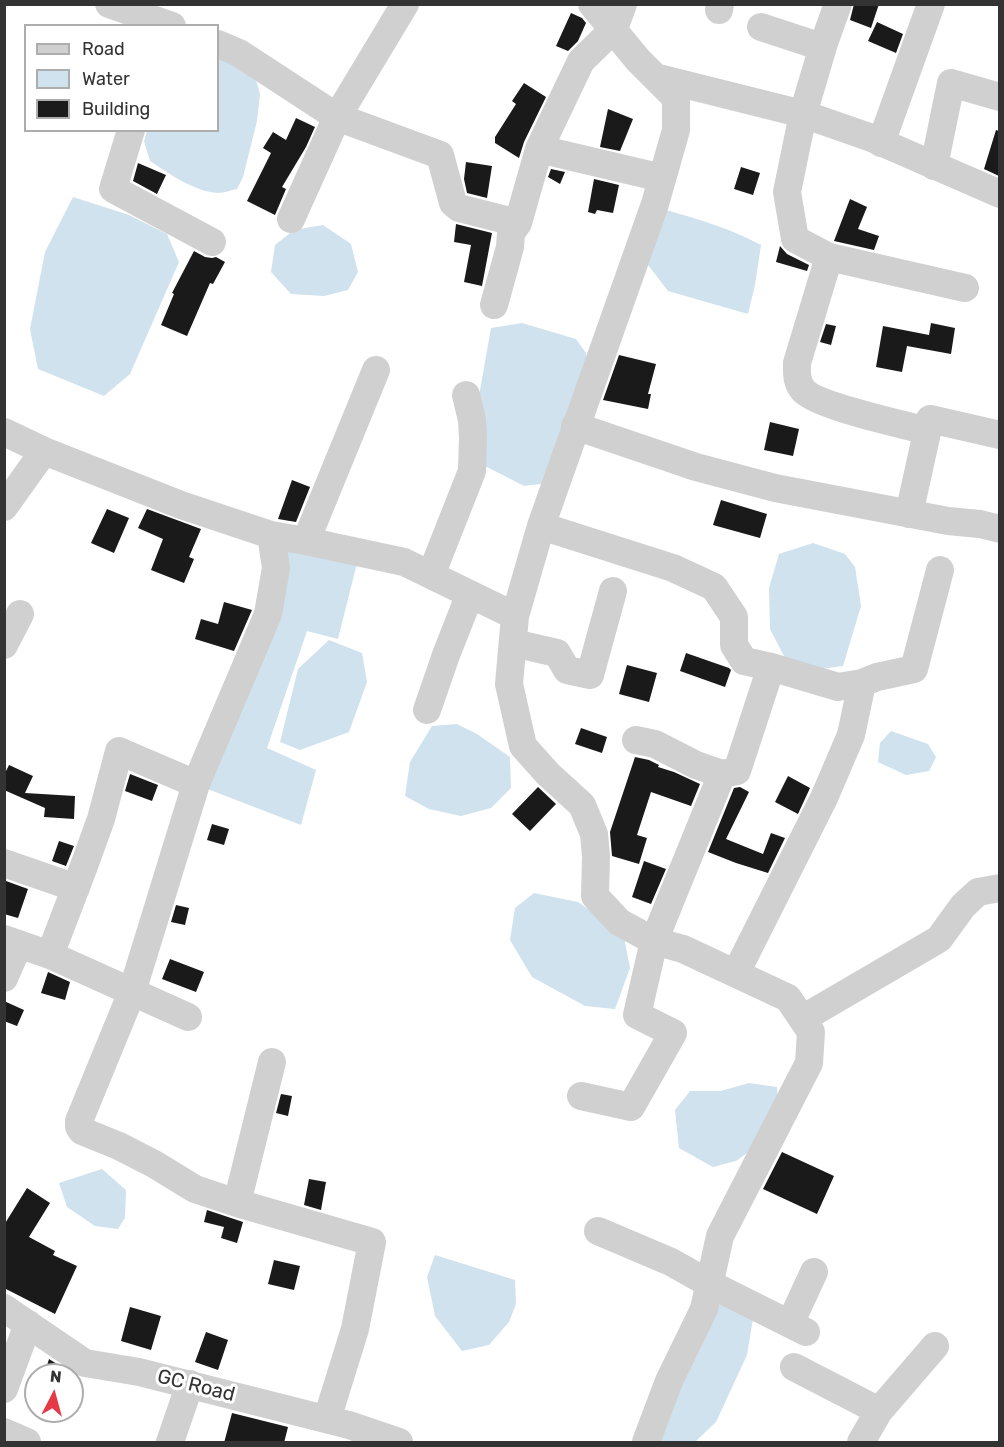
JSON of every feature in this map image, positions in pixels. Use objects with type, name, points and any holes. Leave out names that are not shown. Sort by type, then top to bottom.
[{"type":"street","points":[[109,4],[169,24]]},
{"type":"street","points":[[172,24],[182,4]]},
{"type":"street","points":[[291,219],[337,117],[405,4]]},
{"type":"street","points":[[592,4],[618,17],[638,60],[676,98],[676,130],[655,204],[541,526],[514,629],[509,684],[523,746],[548,774],[582,805],[594,834],[595,896],[619,922],[654,940],[682,949],[788,998],[811,1032],[809,1063],[720,1236],[704,1309],[669,1381],[646,1443]]},
{"type":"street","points":[[838,4],[822,47],[803,114],[787,192],[795,239],[829,257],[965,288]]},
{"type":"street","points":[[881,143],[931,4]]},
{"type":"street","points":[[494,305],[510,247],[511,233],[518,223],[539,149],[581,61],[618,17]]},
{"type":"street","points":[[761,27],[822,47]]},
{"type":"street","points":[[219,44],[239,53],[337,117],[440,155],[453,203],[459,208],[518,223]]},
{"type":"street","points":[[910,62],[951,83],[999,97]]},
{"type":"street","points":[[655,76],[803,114],[881,143],[999,194]]},
{"type":"street","points":[[934,166],[951,83]]},
{"type":"street","points":[[130,132],[113,189],[212,242]]},
{"type":"street","points":[[539,149],[662,178]]},
{"type":"street","points":[[829,257],[797,363],[796,379],[804,391],[815,399],[927,431]]},
{"type":"street","points":[[306,541],[376,370]]},
{"type":"street","points":[[431,575],[472,471],[474,437],[466,395]]},
{"type":"street","points":[[909,514],[930,419],[999,435]]},
{"type":"street","points":[[576,426],[696,467],[764,485],[948,522],[999,528]]},
{"type":"street","points":[[4,432],[44,451],[182,505],[271,536],[306,541],[404,562],[470,594],[514,629],[557,653],[567,670],[590,675],[613,591]]},
{"type":"street","points":[[4,507],[44,451]]},
{"type":"street","points":[[541,526],[673,568],[714,587],[734,617],[734,645],[744,661],[838,687],[914,669],[940,570]]},
{"type":"street","points":[[271,536],[276,568],[268,614],[196,784],[132,992],[79,1121],[79,1127],[82,1131],[154,1164],[195,1189],[372,1242],[355,1329],[327,1419]]},
{"type":"street","points":[[427,710],[470,594]]},
{"type":"street","points":[[4,645],[20,614]]},
{"type":"street","points":[[636,740],[655,744],[696,765],[722,774],[737,771],[771,667]]},
{"type":"street","points":[[736,973],[824,798],[851,735],[862,683]]},
{"type":"street","points":[[50,954],[101,819],[119,751],[196,784]]},
{"type":"street","points":[[581,1096],[631,1107],[673,1033],[637,1015],[654,940],[722,774]]},
{"type":"street","points":[[4,863],[76,888]]},
{"type":"street","points":[[802,1019],[939,939],[963,906],[978,891],[999,888]]},
{"type":"street","points":[[4,978],[12,942],[50,954],[188,1017]]},
{"type":"street","points":[[237,1203],[272,1062]]},
{"type":"street","points":[[598,1231],[671,1262],[798,1328],[814,1272]]},
{"type":"street","points":[[4,1389],[16,1316]]},
{"type":"street","name":"GC Road","points":[[16,1316],[86,1363],[139,1372],[327,1419],[399,1443]]},
{"type":"street","points":[[861,1443],[879,1411],[935,1346]]},
{"type":"street","points":[[794,1368],[879,1411]]},
{"type":"street","points":[[170,1443],[190,1384]]},
{"type":"street","points":[[4,1432],[27,1443]]},
{"type":"water","points":[[219,50],[255,76],[260,94],[257,121],[243,177],[237,189],[218,193],[191,186],[150,161],[144,141],[147,132],[219,132]]},
{"type":"water","points":[[73,197],[129,215],[167,234],[179,262],[130,374],[104,396],[38,369],[30,329],[45,252]]},
{"type":"water","points":[[666,210],[726,229],[761,245],[748,314],[668,291],[648,265]]},
{"type":"water","points":[[323,225],[351,244],[358,272],[348,290],[324,296],[291,294],[271,272],[275,245],[294,230]]},
{"type":"water","points":[[522,323],[576,339],[586,353],[588,365],[548,483],[524,486],[485,466],[476,413],[491,328]]},
{"type":"water","points":[[278,542],[358,559],[338,639],[307,631],[267,748],[316,770],[301,825],[205,788]]},
{"type":"water","points":[[813,543],[845,554],[855,567],[861,606],[843,666],[813,670],[786,660],[770,629],[769,588],[779,554]]},
{"type":"water","points":[[329,640],[362,653],[367,682],[349,732],[300,750],[280,742],[298,669]]},
{"type":"water","points":[[457,724],[477,734],[510,757],[511,788],[491,808],[461,816],[429,809],[405,796],[410,762],[432,726]]},
{"type":"water","points":[[891,731],[928,744],[936,757],[929,771],[906,775],[878,762],[880,743]]},
{"type":"water","points":[[534,893],[578,902],[624,937],[630,968],[615,1009],[585,1006],[532,977],[510,940],[515,908]]},
{"type":"water","points":[[749,1083],[777,1087],[778,1104],[754,1148],[736,1161],[713,1167],[679,1148],[675,1110],[690,1091],[721,1091]]},
{"type":"water","points":[[102,1169],[126,1190],[125,1218],[118,1229],[95,1226],[67,1207],[59,1183]]},
{"type":"water","points":[[435,1255],[515,1280],[516,1304],[509,1322],[489,1345],[462,1351],[435,1316],[427,1277]]},
{"type":"water","points":[[714,1304],[736,1304],[753,1319],[747,1355],[716,1422],[695,1442],[658,1442]]},
{"type":"building","points":[[854,4],[879,4],[871,28],[850,20]]},
{"type":"building","points":[[571,13],[582,18],[586,23],[578,41],[568,51],[556,46]]},
{"type":"building","points":[[877,22],[903,34],[896,53],[868,41]]},
{"type":"building","points":[[524,83],[546,97],[524,142],[519,158],[495,143],[495,137],[516,104],[512,101]]},
{"type":"building","points":[[608,109],[633,119],[620,151],[600,147]]},
{"type":"building","points":[[296,118],[315,127],[282,187],[286,189],[275,215],[247,201],[271,153],[263,148],[273,132],[286,140]]},
{"type":"building","points":[[996,130],[999,131],[999,176],[984,169]]},
{"type":"building","points":[[466,162],[492,166],[487,198],[467,193],[464,179]]},
{"type":"building","points":[[138,163],[166,175],[157,194],[133,181]]},
{"type":"building","points":[[741,167],[760,173],[753,195],[734,189]]},
{"type":"building","points":[[551,169],[565,172],[560,184],[548,177]]},
{"type":"building","points":[[594,179],[619,185],[613,213],[597,210],[595,214],[588,212]]},
{"type":"building","points":[[850,199],[867,207],[858,229],[879,236],[874,250],[834,241]]},
{"type":"building","points":[[456,224],[492,233],[482,286],[464,282],[471,245],[454,242]]},
{"type":"building","points":[[780,246],[787,254],[809,265],[807,271],[776,262]]},
{"type":"building","points":[[194,251],[205,257],[216,257],[225,262],[213,284],[210,283],[187,336],[161,325],[174,294],[172,293]]},
{"type":"building","points":[[931,323],[955,328],[951,354],[907,346],[902,372],[876,367],[883,326],[929,335]]},
{"type":"building","points":[[826,324],[836,326],[831,345],[820,342]]},
{"type":"building","points":[[619,355],[656,364],[648,394],[651,394],[648,409],[603,400]]},
{"type":"building","points":[[770,422],[799,429],[793,456],[764,450]]},
{"type":"building","points":[[292,480],[310,487],[296,522],[278,519]]},
{"type":"building","points":[[721,500],[767,514],[760,538],[713,525]]},
{"type":"building","points":[[107,509],[129,518],[114,553],[91,543]]},
{"type":"building","points":[[147,509],[201,529],[189,557],[194,559],[184,583],[151,570],[163,539],[138,528]]},
{"type":"building","points":[[224,602],[252,610],[234,651],[195,639],[201,619],[218,624]]},
{"type":"building","points":[[686,653],[729,668],[731,670],[725,687],[680,671]]},
{"type":"building","points":[[627,665],[657,673],[649,702],[619,694]]},
{"type":"building","points":[[581,728],[607,737],[602,753],[575,744]]},
{"type":"building","points":[[635,757],[649,760],[659,765],[658,767],[700,784],[691,806],[651,792],[637,835],[647,838],[639,864],[612,856],[610,832]]},
{"type":"building","points":[[9,765],[33,776],[25,793],[75,796],[74,819],[44,817],[45,808],[4,790],[4,775]]},
{"type":"building","points":[[130,774],[158,785],[152,801],[125,791]]},
{"type":"building","points":[[788,776],[810,788],[798,814],[775,802]]},
{"type":"building","points":[[538,787],[556,804],[530,831],[512,814]]},
{"type":"building","points":[[740,787],[749,792],[726,839],[763,854],[771,833],[785,838],[768,873],[708,852],[734,788]]},
{"type":"building","points":[[212,824],[229,829],[224,845],[207,840]]},
{"type":"building","points":[[59,841],[74,846],[66,866],[52,861]]},
{"type":"building","points":[[644,861],[666,869],[651,904],[632,897]]},
{"type":"building","points":[[6,881],[28,889],[18,918],[4,914]]},
{"type":"building","points":[[176,905],[189,908],[185,925],[171,922]]},
{"type":"building","points":[[170,959],[204,972],[196,992],[162,979]]},
{"type":"building","points":[[48,972],[70,982],[65,1000],[41,993]]},
{"type":"building","points":[[4,1001],[24,1010],[17,1026],[4,1021]]},
{"type":"building","points":[[281,1094],[292,1096],[288,1116],[276,1113]]},
{"type":"building","points":[[782,1152],[834,1176],[817,1214],[763,1189]]},
{"type":"building","points":[[309,1179],[326,1182],[321,1210],[304,1205]]},
{"type":"building","points":[[27,1188],[50,1203],[29,1237],[55,1251],[53,1255],[77,1266],[55,1314],[4,1288],[4,1225]]},
{"type":"building","points":[[207,1210],[243,1222],[237,1243],[221,1238],[224,1227],[204,1222]]},
{"type":"building","points":[[274,1260],[300,1266],[294,1290],[268,1284]]},
{"type":"building","points":[[130,1307],[161,1316],[151,1350],[121,1341]]},
{"type":"building","points":[[206,1332],[228,1340],[218,1370],[195,1362]]},
{"type":"building","points":[[232,1413],[288,1427],[284,1443],[224,1443]]}]
